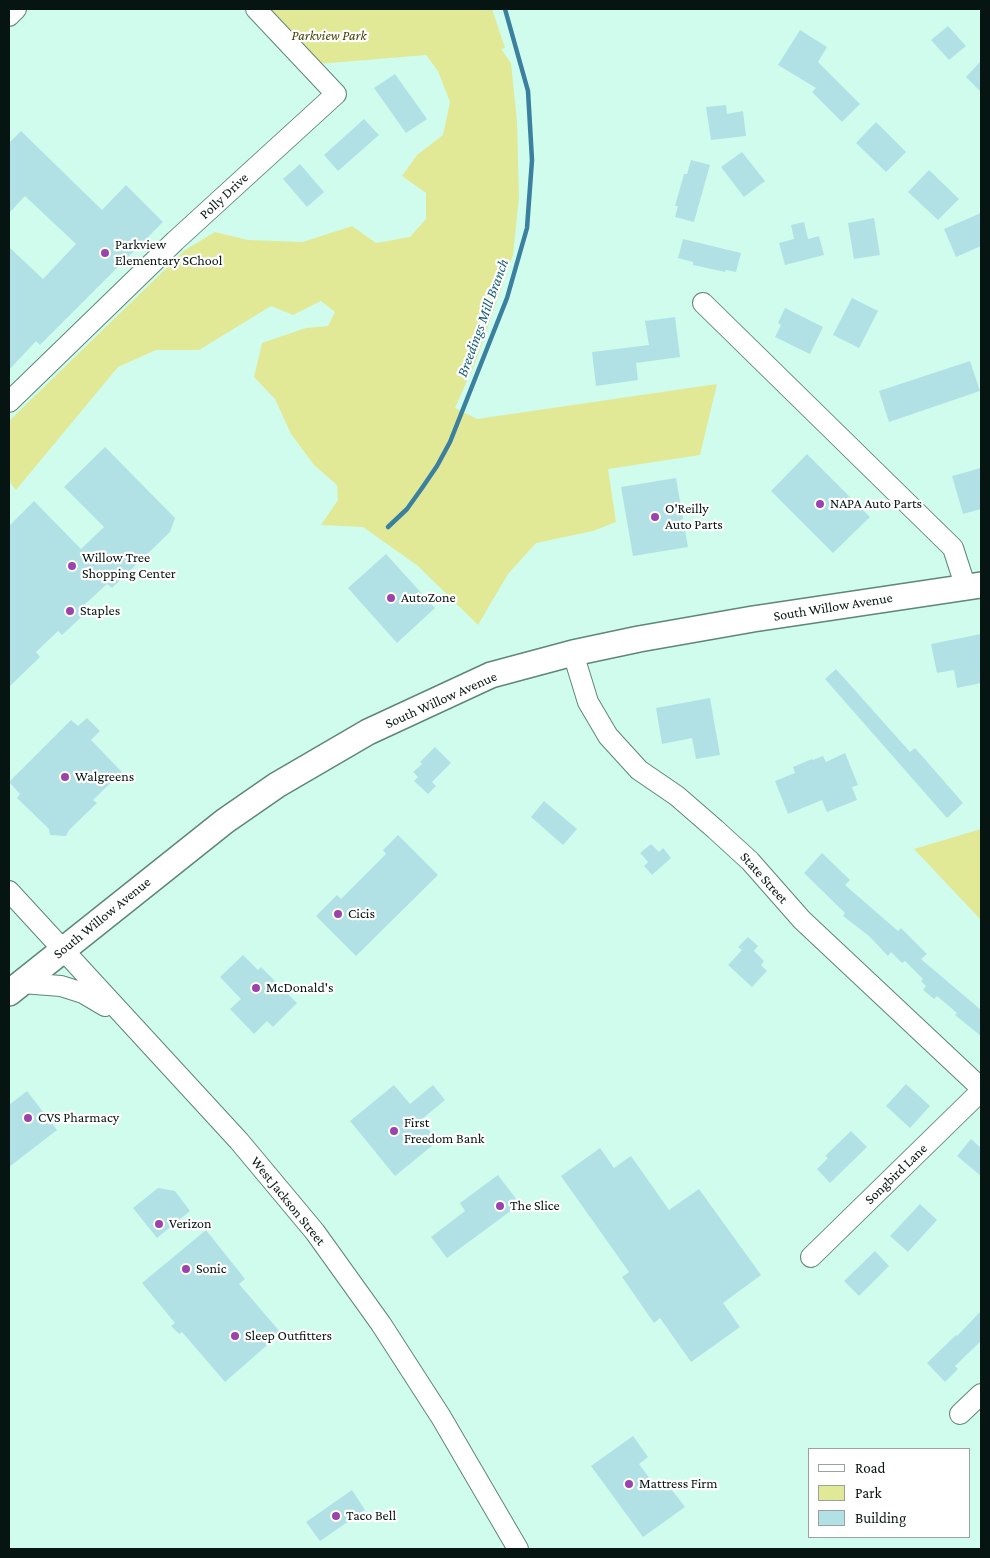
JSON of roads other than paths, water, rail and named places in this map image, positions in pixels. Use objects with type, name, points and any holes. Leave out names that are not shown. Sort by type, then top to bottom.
[{"type":"main road","name":"South Willow Avenue","points":[[15,988],[225,821],[278,785],[368,732],[491,675],[572,653],[668,634],[974,586]]},
{"type":"street","points":[[9,16],[16,9]]},
{"type":"street","name":"Polly Drive","points":[[9,402],[175,242],[336,94],[256,9]]},
{"type":"street","points":[[703,303],[953,548],[974,586]]},
{"type":"street","name":"State Street","points":[[572,653],[588,702],[608,736],[640,770],[677,796],[750,862],[802,920],[981,1089]]},
{"type":"street","name":"West Jackson Street","points":[[9,891],[239,1141],[315,1232],[381,1324],[426,1393],[518,1549]]},
{"type":"street","points":[[15,988],[61,986],[83,993],[127,1020]]},
{"type":"street","name":"Songbird Lane","points":[[811,1257],[981,1089]]},
{"type":"street","points":[[960,1414],[981,1394]]},
{"type":"waterway","name":"Breedings Mill Branch","points":[[388,527],[407,509],[437,466],[450,442],[507,298],[527,228],[532,160],[528,91],[505,9]]},
{"type":"place","name":"Parkview Elementary SChool","points":[[105,253]]},
{"type":"place","name":"NAPA Auto Parts","points":[[820,504]]},
{"type":"place","name":"O'Reilly Auto Parts","points":[[655,517]]},
{"type":"place","name":"Willow Tree Shopping Center","points":[[72,566]]},
{"type":"place","name":"AutoZone","points":[[391,598]]},
{"type":"place","name":"Staples","points":[[70,611]]},
{"type":"place","name":"Walgreens","points":[[65,777]]},
{"type":"place","name":"Cicis","points":[[338,914]]},
{"type":"place","name":"McDonald's","points":[[256,988]]},
{"type":"place","name":"CVS Pharmacy","points":[[28,1118]]},
{"type":"place","name":"First Freedom Bank","points":[[394,1131]]},
{"type":"place","name":"The Slice","points":[[500,1206]]},
{"type":"place","name":"Verizon","points":[[159,1224]]},
{"type":"place","name":"Sonic","points":[[186,1269]]},
{"type":"place","name":"Sleep Outfitters","points":[[235,1336]]},
{"type":"place","name":"Mattress Firm","points":[[629,1484]]},
{"type":"place","name":"Taco Bell","points":[[336,1516]]},
{"type":"park label","name":"Parkview Park","points":[[329,36]]}]
